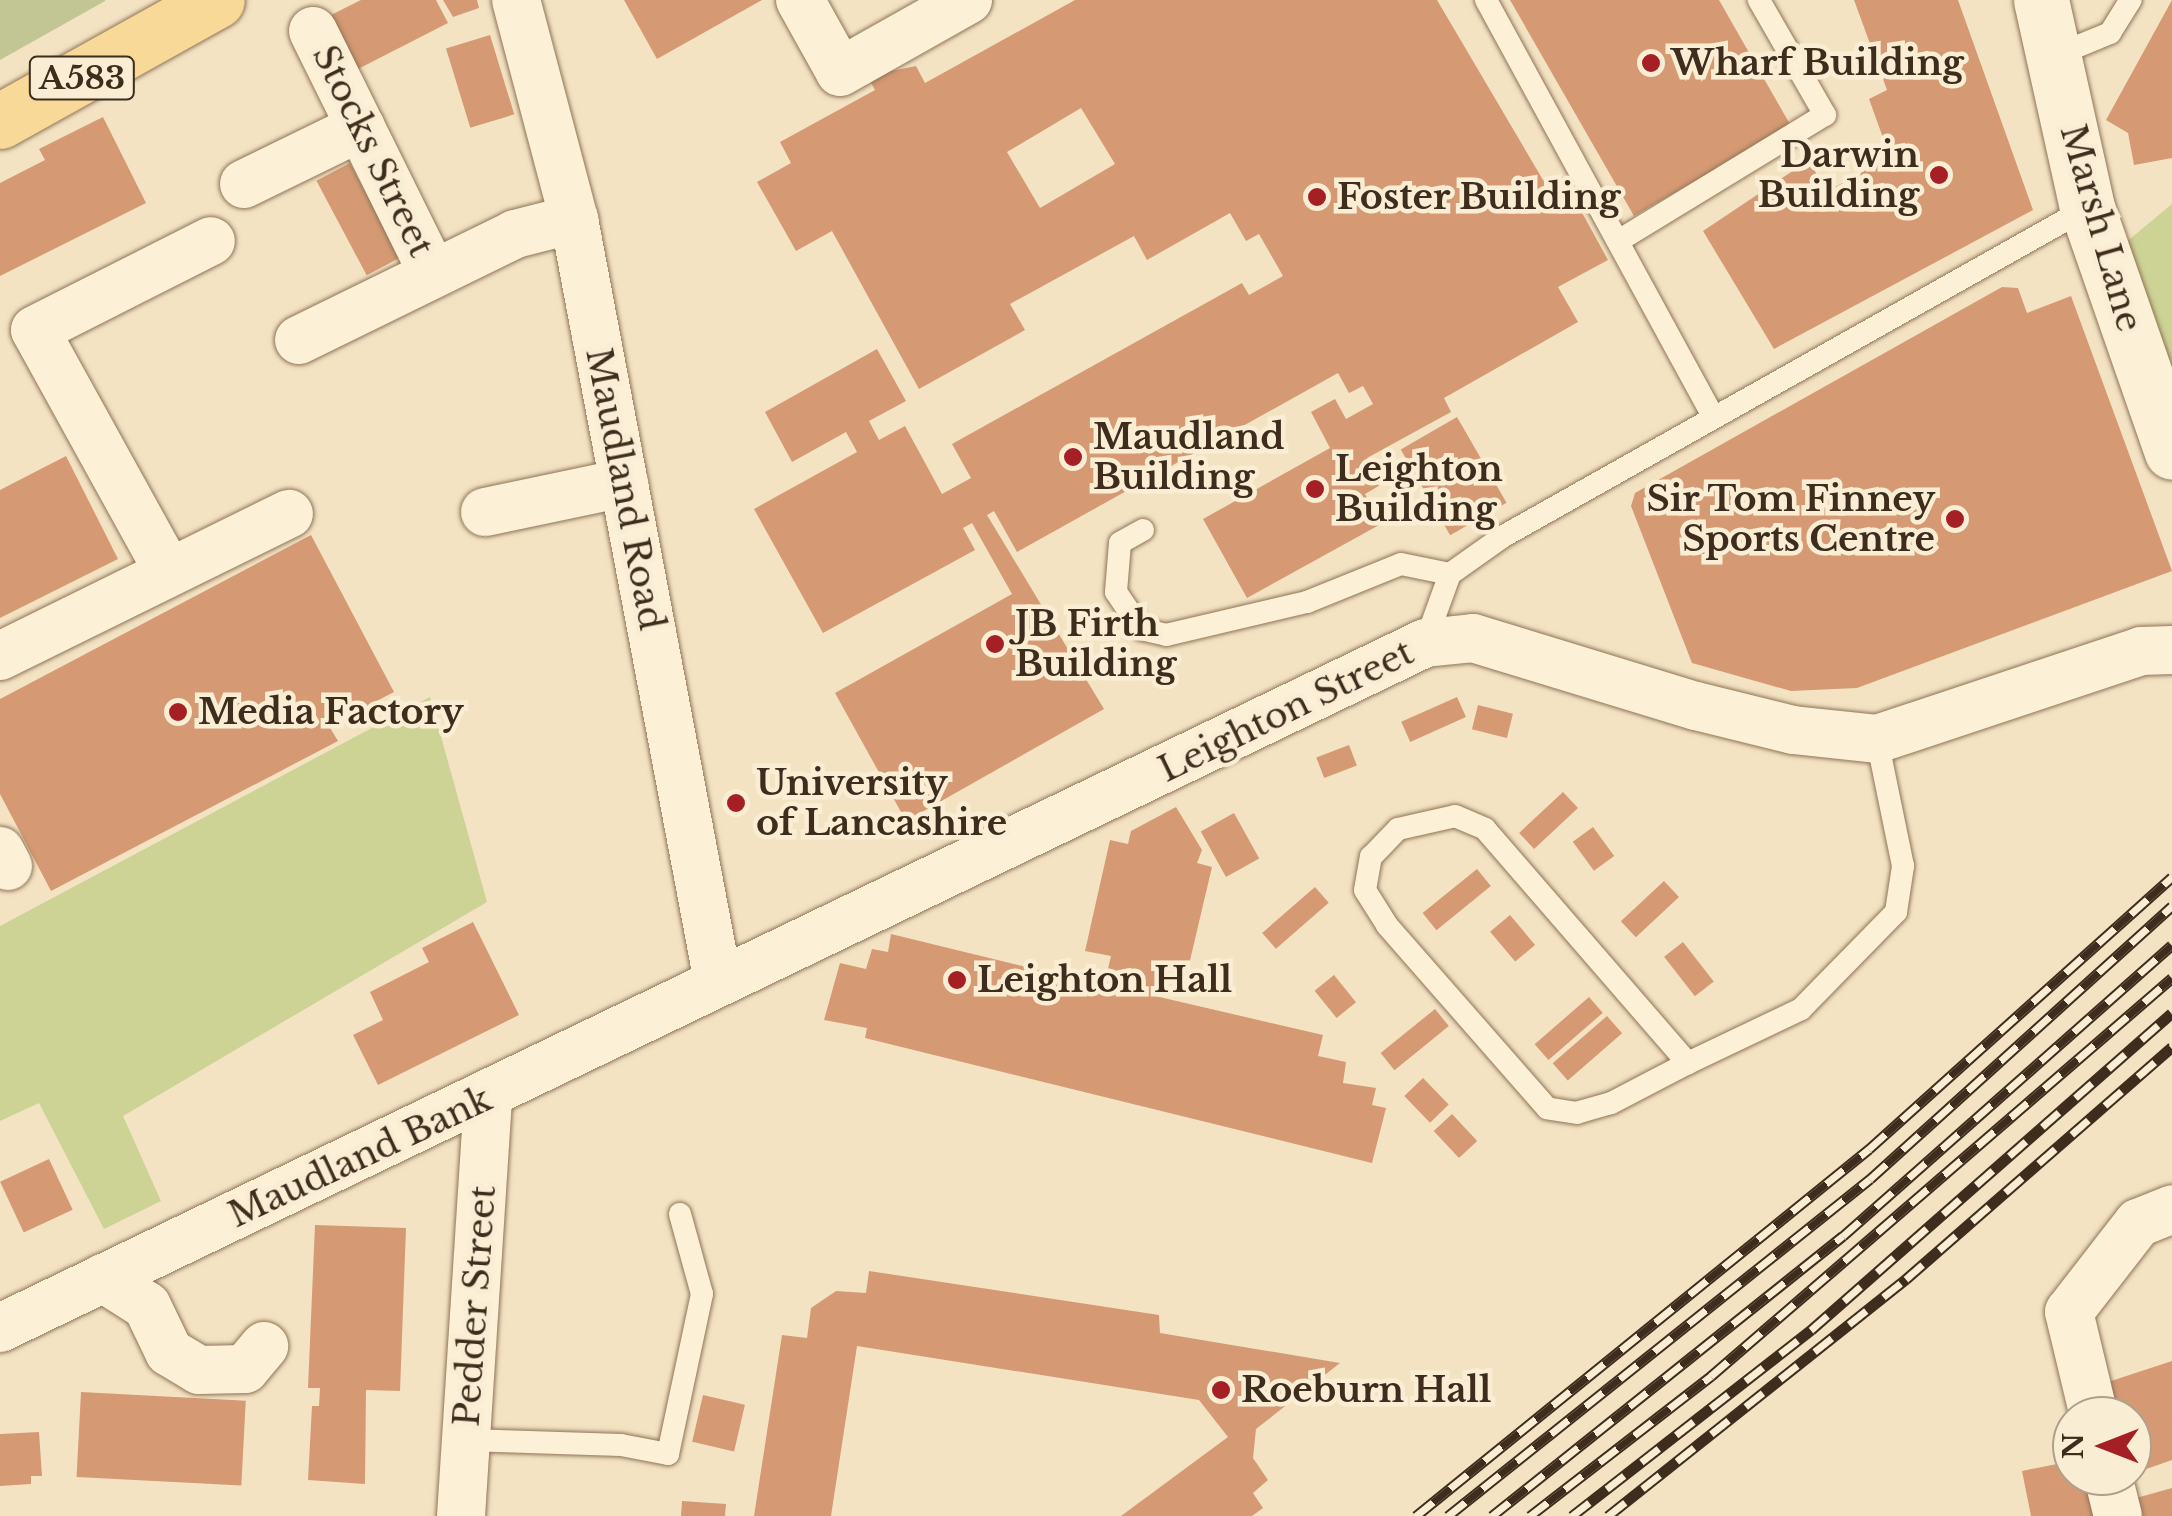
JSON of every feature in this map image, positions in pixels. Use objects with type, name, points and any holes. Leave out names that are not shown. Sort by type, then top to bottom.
[{"type":"main road","name":"A583","points":[[0,120],[156,16],[217,0]]},
{"type":"street","name":"Maudland Road","points":[[516,0],[574,219],[721,980]]},
{"type":"street","points":[[800,0],[840,72],[968,0]]},
{"type":"street","name":"Marsh Lane","points":[[2040,0],[2088,208],[2172,452]]},
{"type":"street","name":"Stocks Street","points":[[313,31],[432,272]]},
{"type":"street","points":[[244,184],[360,127]]},
{"type":"street","points":[[299,340],[515,234],[574,219]]},
{"type":"street","points":[[168,571],[35,330],[212,241]]},
{"type":"street","points":[[485,512],[624,483]]},
{"type":"street","points":[[0,656],[289,514]]},
{"type":"street","name":"Leighton Street","points":[[721,980],[1425,644],[1473,638],[1696,706],[1793,730],[1877,739],[2141,651],[2172,650]]},
{"type":"street","name":"Maudland Bank","points":[[0,1328],[552,1066],[721,980]]},
{"type":"street","name":"Pedder Street","points":[[460,1516],[488,1095]]},
{"type":"street","points":[[2089,1396],[2068,1312],[2138,1223],[2172,1209]]},
{"type":"street","points":[[104,1278],[146,1306],[169,1352],[198,1370],[245,1369],[264,1346]]},
{"type":"lane","points":[[1486,0],[1713,416]]},
{"type":"lane","points":[[1620,240],[1825,115],[1759,0]]},
{"type":"lane","points":[[2054,56],[2110,33],[2132,0]]},
{"type":"lane","points":[[1425,644],[1450,574],[1502,537],[2088,208]]},
{"type":"lane","points":[[1143,530],[1120,543],[1116,592],[1141,629],[1166,636],[1307,602],[1401,564],[1450,574]]},
{"type":"lane","points":[[1688,1062],[1486,830],[1455,816],[1430,819],[1398,828],[1372,856],[1366,890],[1387,924],[1547,1108],[1577,1113],[1611,1102],[1801,1009],[1896,912],[1903,866],[1877,739]]},
{"type":"lane","points":[[467,1440],[621,1445],[668,1454],[702,1294],[680,1214]]},
{"type":"green space","points":[[0,0],[105,0],[105,1],[0,60]]},
{"type":"green space","points":[[2172,204],[2172,418],[2119,248]]},
{"type":"green space","points":[[430,697],[487,902],[123,1116],[161,1201],[104,1229],[39,1103],[0,1121],[0,926]]},
{"type":"building","points":[[361,0],[436,0],[448,23],[358,69],[331,15]]},
{"type":"building","points":[[443,0],[477,0],[479,8],[453,17]]},
{"type":"building","points":[[624,0],[762,0],[657,59]]},
{"type":"building","name":"Foster Building","points":[[1075,0],[1437,0],[1546,185],[1562,176],[1608,260],[1558,287],[1578,322],[1444,398],[1451,412],[1367,458],[1382,484],[1365,494],[1381,524],[1247,598],[1203,519],[1330,448],[1311,412],[1335,399],[1346,419],[1373,404],[1363,386],[1349,393],[1338,373],[1017,552],[994,511],[987,515],[1104,709],[906,821],[835,693],[1012,594],[972,523],[963,528],[975,550],[823,633],[754,509],[857,452],[846,432],[792,462],[765,412],[877,349],[906,401],[869,421],[879,440],[905,426],[942,494],[971,478],[952,444],[1242,283],[1249,295],[1283,276],[1259,234],[1246,241],[1230,213],[1147,260],[1134,236],[1010,304],[1025,330],[919,389],[832,231],[796,251],[757,182],[791,163],[780,142],[875,90],[867,76],[916,66],[925,83]],"holes":[[[1081,108],[1115,164],[1040,208],[1007,152]]]},
{"type":"building","name":"Wharf Building","points":[[1510,0],[1719,0],[1791,126],[1634,216]]},
{"type":"building","name":"Darwin Building","points":[[1854,0],[1958,0],[2033,210],[1774,349],[1703,231],[1809,160],[1826,192],[1890,157],[1869,99],[1887,90]]},
{"type":"building","points":[[2172,0],[2172,158],[2134,165],[2128,133],[2106,120]]},
{"type":"building","points":[[490,35],[514,114],[470,128],[446,48]]},
{"type":"building","points":[[103,117],[146,203],[0,276],[0,183],[45,160],[39,149]]},
{"type":"building","points":[[350,163],[400,257],[367,275],[316,181]]},
{"type":"building","name":"Sir Tom Finney Sports Centre","points":[[2002,287],[2018,288],[2027,313],[2071,296],[2172,571],[1857,688],[1791,691],[1692,663],[1631,506],[1635,493]]},
{"type":"building","points":[[1457,417],[1507,503],[1450,535],[1401,450]]},
{"type":"building","points":[[66,456],[118,559],[0,618],[0,490]]},
{"type":"building","name":"Media Factory","points":[[311,535],[394,692],[329,726],[338,741],[51,891],[0,794],[0,699]]},
{"type":"building","points":[[1457,697],[1466,717],[1410,742],[1401,722]]},
{"type":"building","points":[[1478,705],[1513,714],[1507,738],[1472,729]]},
{"type":"building","points":[[1349,745],[1357,766],[1324,778],[1316,758]]},
{"type":"building","points":[[1563,792],[1578,808],[1534,849],[1519,833]]},
{"type":"building","name":"Leighton Hall","points":[[1176,807],[1202,850],[1197,863],[1212,867],[1187,973],[1162,967],[1155,996],[1323,1035],[1318,1056],[1346,1062],[1343,1083],[1376,1088],[1372,1105],[1386,1108],[1372,1163],[865,1038],[867,1028],[824,1020],[840,963],[866,969],[872,949],[888,952],[891,934],[1104,986],[1111,956],[1085,951],[1110,840],[1128,844],[1131,831]]},
{"type":"building","points":[[1234,813],[1259,858],[1226,877],[1201,831]]},
{"type":"building","points":[[1593,827],[1614,856],[1594,871],[1573,842]]},
{"type":"building","points":[[1477,869],[1491,886],[1436,930],[1423,913]]},
{"type":"building","points":[[1664,881],[1679,897],[1636,937],[1621,921]]},
{"type":"building","points":[[1315,887],[1329,903],[1276,949],[1262,933]]},
{"type":"building","points":[[1510,915],[1535,945],[1515,962],[1490,932]]},
{"type":"building","points":[[473,922],[519,1015],[378,1085],[353,1035],[383,1020],[370,992],[429,962],[422,948]]},
{"type":"building","points":[[1683,942],[1714,981],[1695,996],[1664,957]]},
{"type":"building","points":[[1334,975],[1356,1002],[1337,1018],[1315,991]]},
{"type":"building","points":[[1589,997],[1603,1013],[1548,1060],[1535,1044]]},
{"type":"building","points":[[1435,1009],[1449,1026],[1394,1070],[1381,1053]]},
{"type":"building","points":[[1607,1016],[1622,1033],[1568,1081],[1553,1063]]},
{"type":"building","points":[[1423,1078],[1449,1105],[1430,1123],[1404,1096]]},
{"type":"building","points":[[1452,1114],[1477,1141],[1459,1158],[1434,1131]]},
{"type":"building","points":[[49,1159],[73,1210],[24,1233],[0,1182]]},
{"type":"building","points":[[315,1225],[406,1228],[400,1391],[366,1390],[365,1484],[308,1480],[312,1406],[319,1406],[320,1388],[308,1388]]},
{"type":"building","name":"Roeburn Hall","points":[[869,1271],[1159,1315],[1160,1333],[1340,1363],[1256,1429],[1253,1458],[1268,1480],[1253,1493],[1263,1508],[1252,1516],[1121,1516],[1228,1437],[1199,1400],[857,1346],[831,1516],[754,1516],[782,1335],[807,1338],[811,1308],[836,1291],[866,1293]]},
{"type":"building","points":[[2172,1361],[2172,1460],[2152,1467],[2152,1396],[2107,1396],[2105,1383]]},
{"type":"building","points":[[81,1392],[246,1401],[241,1486],[77,1477]]},
{"type":"building","points":[[703,1395],[745,1405],[734,1451],[692,1442]]},
{"type":"building","points":[[39,1432],[42,1476],[31,1476],[31,1484],[0,1486],[0,1434]]},
{"type":"building","points":[[2052,1465],[2052,1496],[2096,1496],[2100,1516],[2031,1516],[2022,1471]]},
{"type":"building","points":[[2172,1488],[2172,1516],[2133,1516],[2129,1500]]},
{"type":"building","points":[[682,1501],[726,1504],[725,1516],[681,1516]]},
{"type":"railway","points":[[1416,1516],[1869,1149],[2172,877]]},
{"type":"railway","points":[[1448,1516],[1870,1179],[2172,906]]},
{"type":"railway","points":[[1492,1516],[1843,1236],[2172,945]]},
{"type":"railway","points":[[1530,1516],[1711,1376],[2172,978]]},
{"type":"railway","points":[[1572,1516],[1811,1330],[2172,1013]]},
{"type":"railway","points":[[1608,1516],[1906,1279],[2172,1047]]},
{"type":"place","name":"Wharf Building","points":[[1651,63]]},
{"type":"place","name":"Darwin Building","points":[[1939,175]]},
{"type":"place","name":"Foster Building","points":[[1317,197]]},
{"type":"place","name":"Maudland Building","points":[[1073,457]]},
{"type":"place","name":"Leighton Building","points":[[1315,489]]},
{"type":"place","name":"Sir Tom Finney Sports Centre","points":[[1955,519]]},
{"type":"place","name":"JB Firth Building","points":[[995,644]]},
{"type":"place","name":"Media Factory","points":[[178,712]]},
{"type":"place","name":"University of Lancashire","points":[[736,803]]},
{"type":"place","name":"Leighton Hall","points":[[957,980]]},
{"type":"place","name":"Roeburn Hall","points":[[1221,1390]]}]
